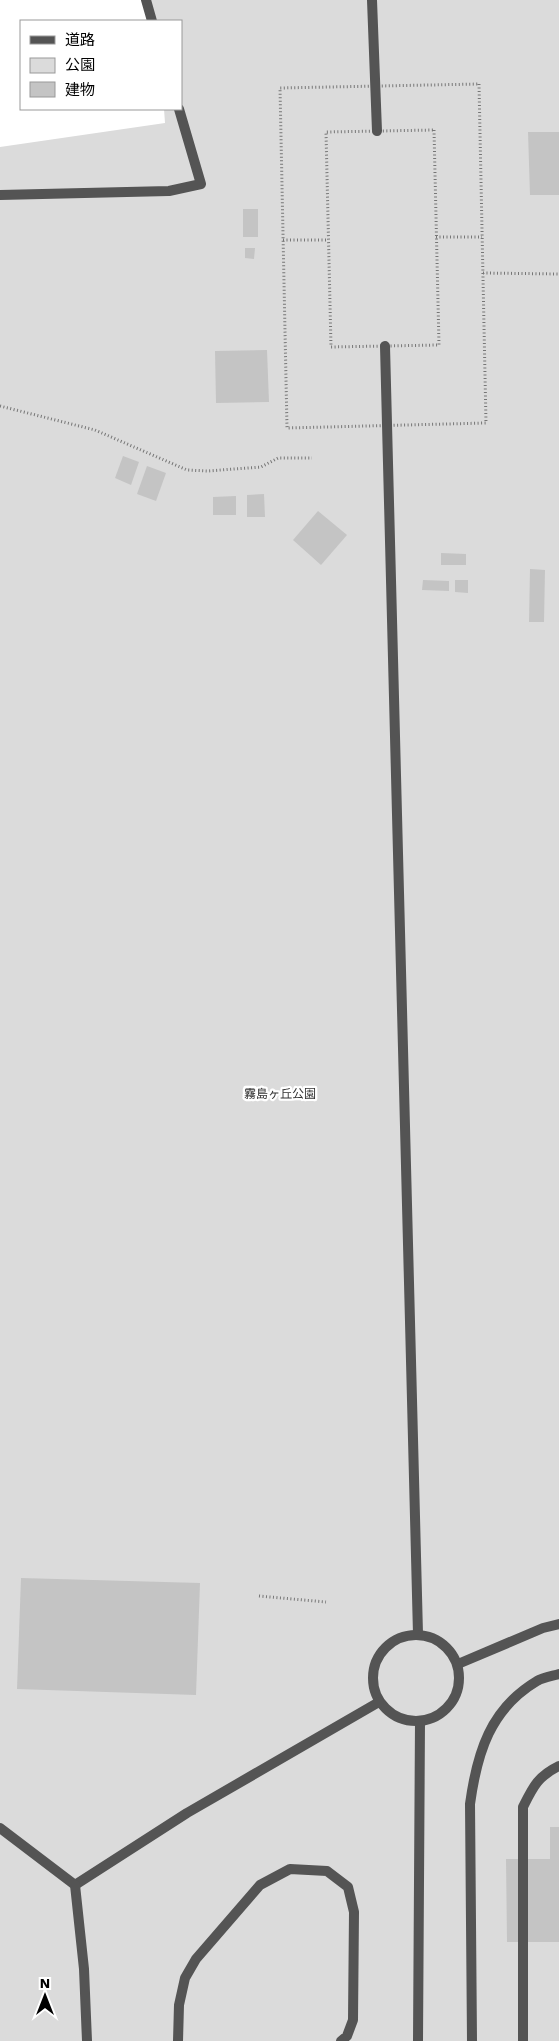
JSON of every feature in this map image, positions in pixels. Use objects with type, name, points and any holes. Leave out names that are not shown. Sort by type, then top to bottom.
[{"type":"street","points":[[146,0],[152,20]]},
{"type":"street","points":[[372,0],[377,131]]},
{"type":"street","points":[[0,195],[169,191],[201,184],[179,110]]},
{"type":"street","points":[[384,346],[418,1634]]},
{"type":"street","points":[[458,1664],[543,1628],[559,1624]]},
{"type":"street","points":[[418,1634],[435,1638],[450,1649],[458,1664],[460,1684],[453,1702],[439,1715],[420,1722],[406,1720],[392,1714],[379,1702],[373,1686],[374,1667],[383,1650],[399,1638],[418,1634]]},
{"type":"street","points":[[472,2041],[470,1804],[474,1775],[484,1740],[506,1704],[538,1680],[559,1674]]},
{"type":"street","points":[[75,1885],[187,1813],[379,1702]]},
{"type":"street","points":[[418,2041],[420,1722]]},
{"type":"street","points":[[523,2041],[523,1807],[533,1786],[545,1773],[559,1766]]},
{"type":"street","points":[[0,1828],[75,1885],[84,1969],[87,2041]]},
{"type":"street","points":[[178,2041],[179,2005],[185,1978],[196,1959],[260,1885],[290,1869],[327,1871],[348,1887],[354,1912],[353,2020],[347,2036],[341,2041]]},
{"type":"path","points":[[479,84],[486,424],[287,428],[280,88],[375,86],[479,84]]},
{"type":"path","points":[[434,130],[438,345],[330,347],[326,132],[377,131],[434,130]]},
{"type":"path","points":[[436,237],[482,237]]},
{"type":"path","points":[[282,240],[328,240]]},
{"type":"path","points":[[483,273],[559,274]]},
{"type":"path","points":[[0,406],[95,430],[187,470],[208,471],[261,467],[278,458],[312,458]]},
{"type":"path","points":[[259,1596],[326,1602]]},
{"type":"green space","name":"霧島ヶ丘公園","points":[[150,0],[559,0],[559,2041],[0,2041],[0,147],[165,123],[164,110],[182,110],[182,20],[152,20]]},
{"type":"building","points":[[528,132],[559,132],[559,195],[530,195]]},
{"type":"building","points":[[243,209],[258,209],[258,237],[243,237]]},
{"type":"building","points":[[245,248],[255,248],[254,259],[245,258]]},
{"type":"building","points":[[267,350],[269,402],[216,403],[215,351]]},
{"type":"building","points":[[123,456],[139,462],[131,485],[115,478]]},
{"type":"building","points":[[147,466],[166,473],[156,501],[137,494]]},
{"type":"building","points":[[264,494],[265,517],[247,517],[247,495]]},
{"type":"building","points":[[236,496],[236,515],[213,515],[213,497]]},
{"type":"building","points":[[318,511],[347,535],[321,565],[293,540]]},
{"type":"building","points":[[441,553],[466,554],[466,565],[441,565]]},
{"type":"building","points":[[530,569],[545,570],[544,622],[529,622]]},
{"type":"building","points":[[423,580],[449,581],[449,591],[422,590]]},
{"type":"building","points":[[455,580],[468,580],[468,593],[455,592]]},
{"type":"building","points":[[21,1578],[200,1583],[196,1695],[17,1689]]},
{"type":"building","points":[[550,1827],[559,1827],[559,1942],[507,1942],[506,1859],[550,1859]]}]
